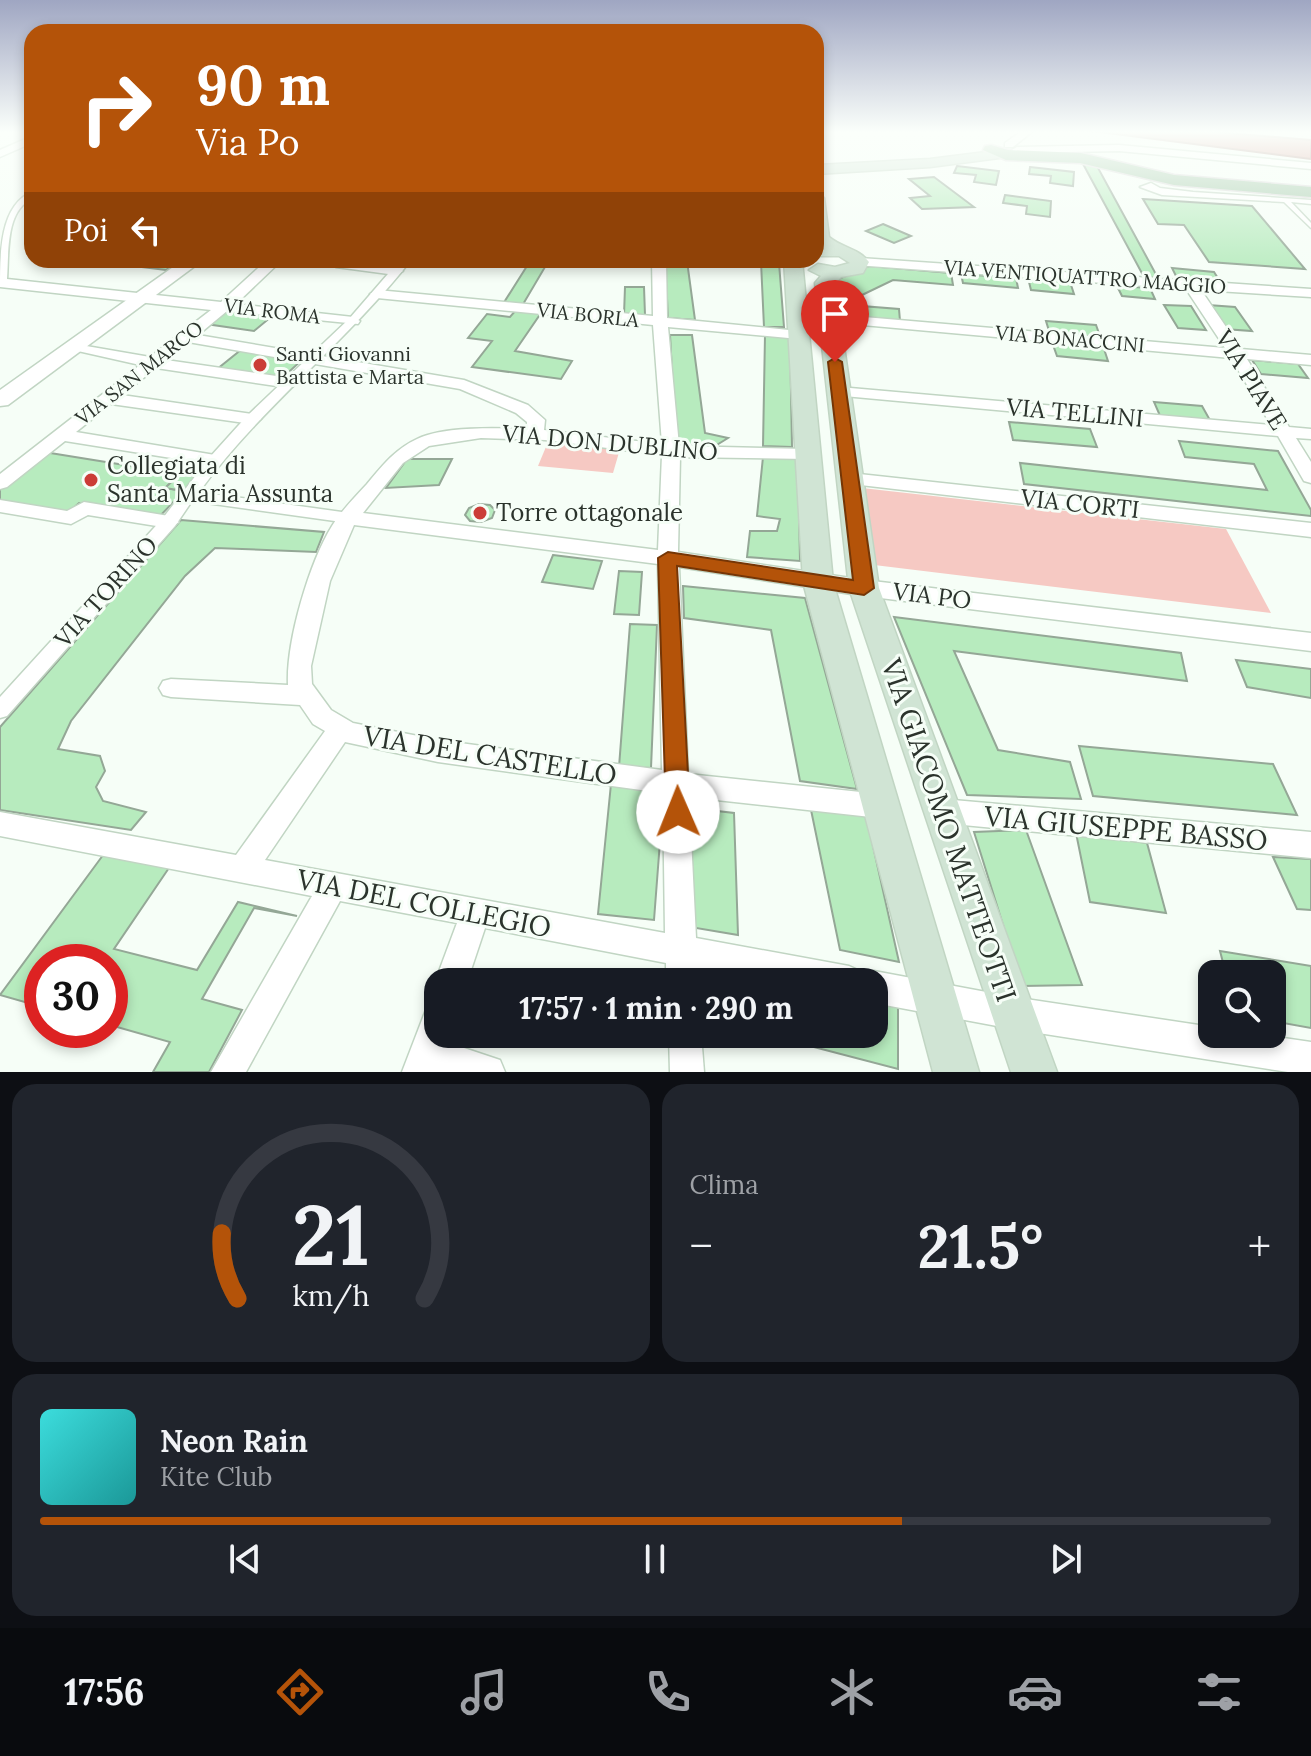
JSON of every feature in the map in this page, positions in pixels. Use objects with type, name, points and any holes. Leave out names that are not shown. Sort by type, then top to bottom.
[{"type":"main road","points":[[1146,181],[1309,201]]},
{"type":"main road","points":[[828,258],[850,271],[860,262]]},
{"type":"main road","name":"VIA GIACOMO MATTEOTTI","points":[[828,258],[825,283],[864,588],[1034,1072]]},
{"type":"main road","name":"VIA GIACOMO MATTEOTTI","points":[[799,268],[799,335],[818,582],[956,1072]]},
{"type":"street","points":[[0,282],[9,209],[24,196]]},
{"type":"street","name":"VIA VENTIQUATTRO MAGGIO","points":[[860,262],[1311,293]]},
{"type":"street","points":[[0,400],[183,268]]},
{"type":"street","name":"VIA SAN MARCO","points":[[0,483],[149,362],[225,306],[266,268]]},
{"type":"street","name":"VIA TORINO","points":[[0,710],[169,522],[215,460],[252,419],[353,321],[399,268]]},
{"type":"street","points":[[659,268],[660,322],[671,451],[668,558],[678,784],[682,968]]},
{"type":"street","name":"VIA ROMA","points":[[0,282],[353,321]]},
{"type":"street","name":"VIA PIAVE","points":[[1190,284],[1311,477]]},
{"type":"street","name":"VIA BORLA","points":[[377,294],[799,335]]},
{"type":"street","name":"VIA BONACCINI","points":[[829,318],[1311,360]]},
{"type":"street","points":[[184,337],[464,385],[522,409],[536,420],[535,434]]},
{"type":"street","points":[[74,346],[149,362],[290,383]]},
{"type":"street","name":"VIA TELLINI","points":[[839,392],[1311,434]]},
{"type":"street","points":[[106,398],[252,419]]},
{"type":"street","name":"VIA DON DUBLINO","points":[[306,696],[300,686],[299,666],[307,625],[330,551],[349,518],[397,459],[424,442],[481,433],[535,434],[671,451],[808,454]]},
{"type":"street","points":[[61,435],[215,460]]},
{"type":"street","name":"VIA CORTI","points":[[850,479],[1311,530]]},
{"type":"street","points":[[190,496],[349,518]]},
{"type":"street","points":[[0,506],[71,518],[84,508],[169,522]]},
{"type":"street","name":"VIA PO","points":[[349,518],[668,558],[864,588],[1311,642]]},
{"type":"street","points":[[171,688],[306,696]]},
{"type":"street","name":"VIA DEL CASTELLO","points":[[306,696],[322,717],[341,728],[438,751],[678,784],[880,806]]},
{"type":"street","points":[[242,869],[341,728]]},
{"type":"street","name":"VIA GIUSEPPE BASSO","points":[[942,811],[1311,845]]},
{"type":"street","name":"VIA DEL COLLEGIO","points":[[0,824],[773,968]]},
{"type":"street","points":[[228,1072],[333,886]]},
{"type":"street","points":[[456,968],[475,913]]},
{"type":"street","points":[[888,990],[1013,1013],[1311,1059]]},
{"type":"street","points":[[686,1048],[687,1072]]},
{"type":"street","points":[[422,1063],[488,1072]]},
{"type":"lane","points":[[1154,184],[1193,194],[1309,201]]},
{"type":"lane","points":[[1286,201],[1311,226]]},
{"type":"shaded area","points":[[548,442],[620,449],[613,473],[538,466]]},
{"type":"shaded area","points":[[853,487],[1226,529],[1271,613],[866,564]]},
{"type":"building","points":[[912,181],[939,181],[974,207],[922,209],[910,198],[930,196]]},
{"type":"building","points":[[974,181],[997,181],[996,185]]},
{"type":"building","points":[[1050,181],[1073,181],[1073,186]]},
{"type":"building","points":[[1092,181],[1105,181],[1158,278],[1144,277]]},
{"type":"building","points":[[1005,195],[1051,201],[1050,217],[1026,214],[1027,206],[1003,203]]},
{"type":"building","points":[[1143,199],[1252,206],[1305,269],[1209,262],[1184,225],[1158,224]]},
{"type":"building","points":[[883,224],[911,236],[894,243],[866,231]]},
{"type":"building","points":[[869,266],[951,273],[953,285],[893,280],[862,295],[862,306],[899,309],[900,321],[835,316],[836,280]]},
{"type":"building","points":[[526,268],[544,268],[522,306],[503,304]]},
{"type":"building","points":[[665,268],[688,268],[695,320],[668,318]]},
{"type":"building","points":[[761,268],[779,268],[784,327],[764,327]]},
{"type":"building","points":[[1172,268],[1214,272],[1221,283],[1178,280]]},
{"type":"building","points":[[961,274],[1016,278],[1018,288],[963,283]]},
{"type":"building","points":[[1028,278],[1070,282],[1074,294],[1031,290]]},
{"type":"building","points":[[1117,286],[1150,288],[1155,299],[1122,296]]},
{"type":"building","points":[[625,287],[644,287],[645,315],[624,315]]},
{"type":"building","points":[[1164,305],[1191,306],[1206,330],[1178,328]]},
{"type":"building","points":[[1208,305],[1235,307],[1252,331],[1224,329]]},
{"type":"building","points":[[223,310],[271,317],[254,331],[206,324]]},
{"type":"building","points":[[516,310],[541,313],[515,351],[572,361],[561,379],[472,367],[492,341],[468,338],[487,314],[510,317]]},
{"type":"building","points":[[1046,321],[1096,325],[1101,339],[1050,334]]},
{"type":"building","points":[[670,335],[692,335],[705,433],[728,438],[715,446],[676,445]]},
{"type":"building","points":[[765,335],[790,336],[792,447],[763,446]]},
{"type":"building","points":[[1052,342],[1103,346],[1108,361],[1057,356]]},
{"type":"building","name":"Santi Giovanni Battista e Marta","points":[[242,349],[303,359],[279,381],[216,370]]},
{"type":"building","points":[[1252,360],[1298,364],[1308,378],[1261,374]]},
{"type":"building","points":[[1154,402],[1202,406],[1211,422],[1161,418]]},
{"type":"building","points":[[1009,422],[1090,429],[1097,447],[1013,440]]},
{"type":"building","points":[[1179,441],[1278,451],[1311,510],[1311,516],[1024,484],[1020,463],[1267,490],[1254,464],[1185,457]]},
{"type":"building","name":"Collegiata di Santa Maria Assunta","points":[[44,452],[180,474],[165,488],[184,491],[159,517],[79,503],[68,513],[0,501],[0,487]]},
{"type":"building","points":[[763,457],[798,458],[800,561],[747,557],[750,531],[777,531],[780,519],[757,516]]},
{"type":"building","points":[[407,459],[452,459],[439,485],[386,488]]},
{"type":"building","points":[[180,474],[198,477],[184,491],[165,488]]},
{"type":"building","name":"Torre ottagonale","points":[[479,504],[490,505],[495,510],[492,518],[481,522],[470,521],[465,515],[469,508]]},
{"type":"building","points":[[181,520],[324,532],[316,552],[215,548],[185,576],[71,721],[58,749],[100,756],[105,771],[96,787],[103,801],[146,812],[131,830],[0,810],[0,727]]},
{"type":"building","points":[[553,555],[602,561],[593,589],[542,582]]},
{"type":"building","points":[[619,571],[642,572],[639,615],[614,614]]},
{"type":"building","points":[[683,586],[805,598],[857,789],[800,781],[771,630],[684,618]]},
{"type":"building","points":[[894,617],[1181,653],[1187,681],[954,651],[998,750],[1070,762],[1081,799],[967,795]]},
{"type":"building","points":[[630,624],[657,625],[651,768],[619,767]]},
{"type":"building","points":[[1236,660],[1311,669],[1311,698],[1247,687]]},
{"type":"building","points":[[1079,746],[1273,764],[1297,815],[1093,796]]},
{"type":"building","points":[[611,784],[664,789],[654,920],[598,914]]},
{"type":"building","points":[[810,805],[865,810],[899,962],[840,950]]},
{"type":"building","points":[[691,808],[734,813],[738,935],[690,927]]},
{"type":"building","points":[[1026,830],[1082,985],[1022,986],[974,832]]},
{"type":"building","points":[[1076,833],[1147,843],[1166,913],[1090,902]]},
{"type":"building","points":[[109,847],[173,862],[117,944],[38,944]]},
{"type":"building","points":[[1273,857],[1311,859],[1311,910],[1297,909]]},
{"type":"building","points":[[238,902],[297,916],[254,908],[202,999],[242,1010],[209,1072],[153,1072],[170,1042],[128,1030],[128,953],[197,970]]},
{"type":"building","points":[[1220,951],[1275,960],[1222,960]]},
{"type":"building","points":[[24,962],[24,1002],[0,995]]},
{"type":"building","points":[[1286,962],[1311,966],[1311,1028],[1286,1024]]},
{"type":"building","points":[[888,1003],[898,1005],[898,1069],[818,1048],[888,1048]]},
{"type":"place","name":"Santi Giovanni Battista e Marta","points":[[260,365]]},
{"type":"place","name":"Collegiata di Santa Maria Assunta","points":[[91,480]]},
{"type":"place","name":"Torre ottagonale","points":[[480,513]]},
{"type":"route","points":[[678,812],[668,558],[864,588],[835,362]]}]
